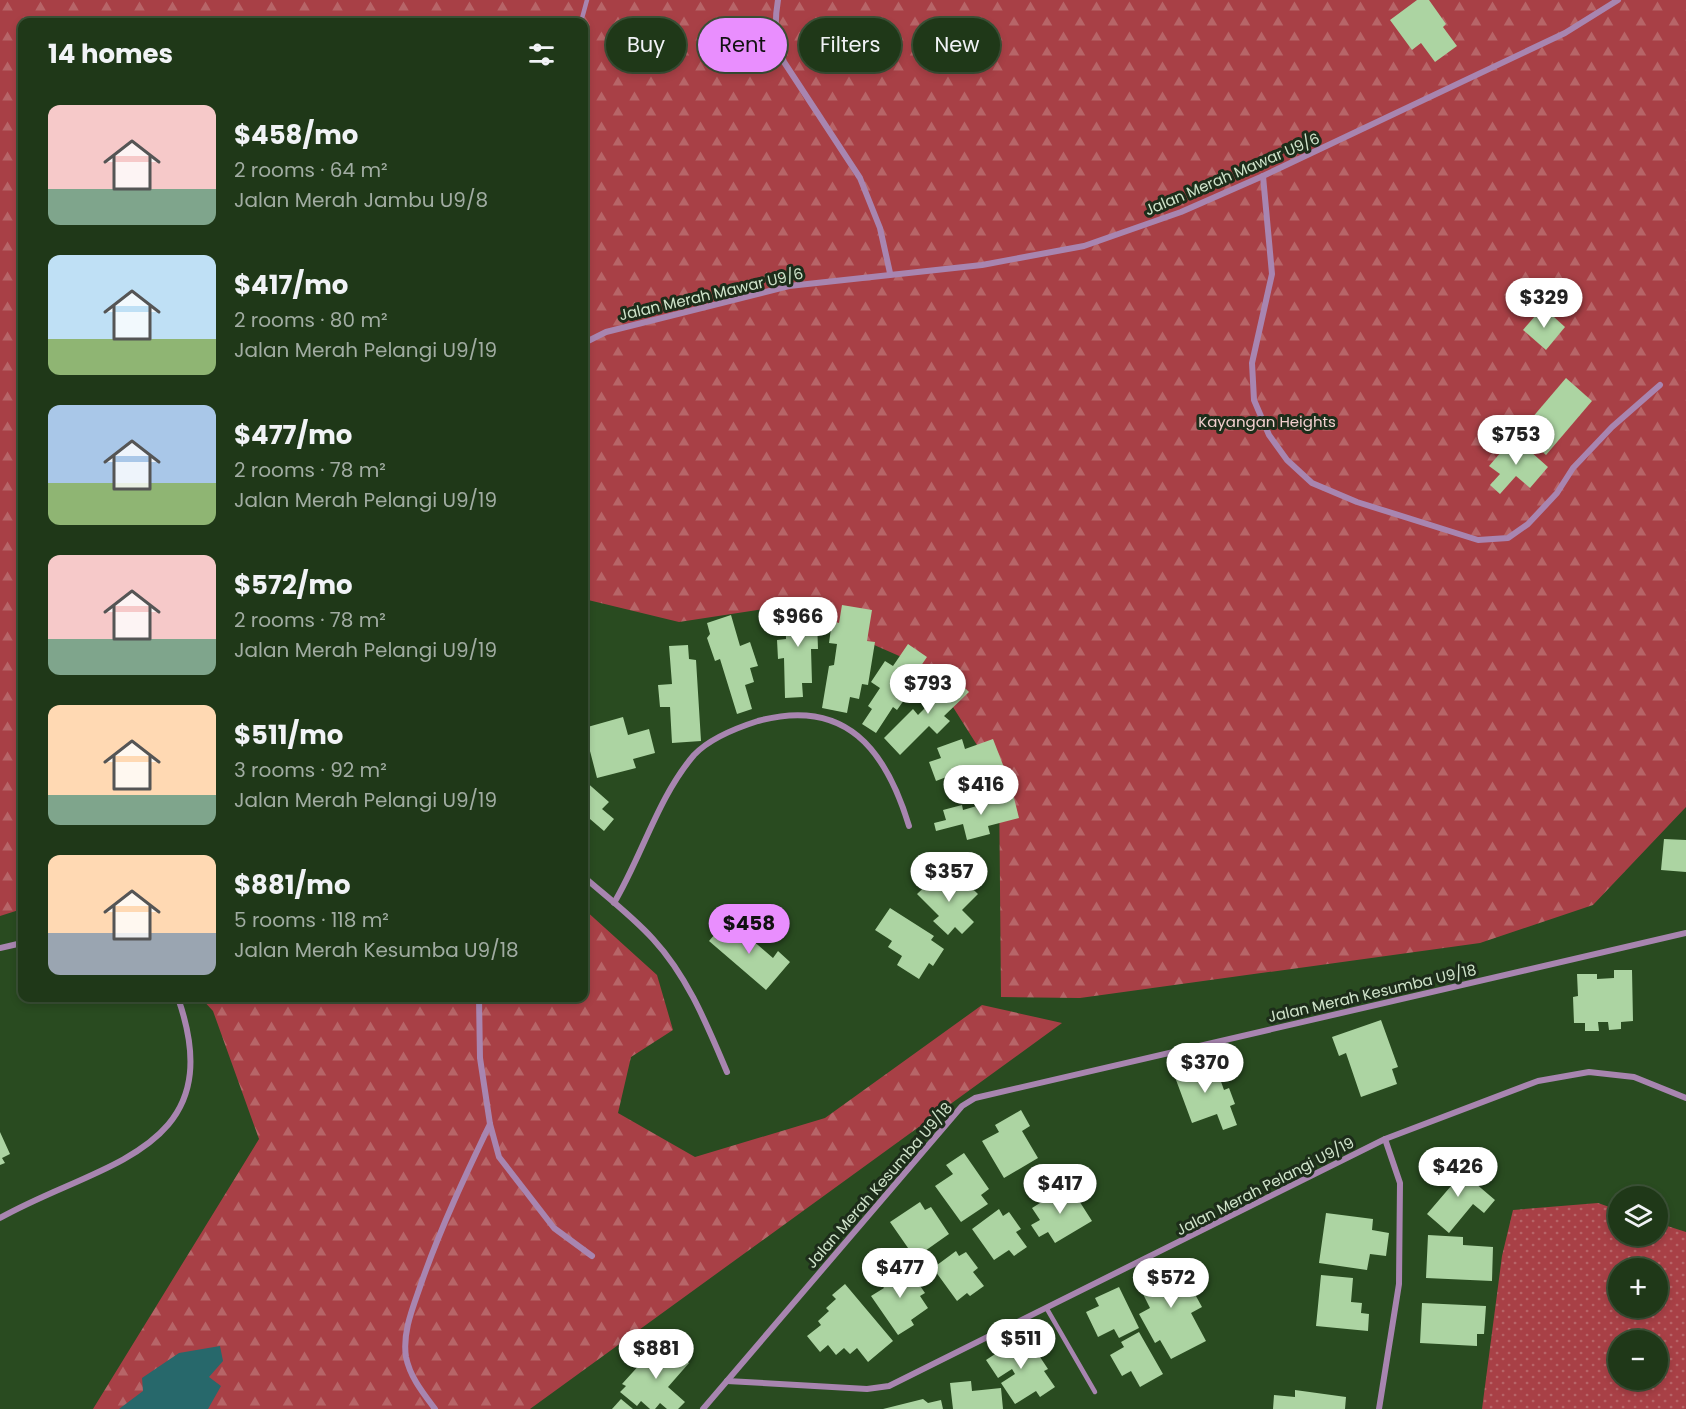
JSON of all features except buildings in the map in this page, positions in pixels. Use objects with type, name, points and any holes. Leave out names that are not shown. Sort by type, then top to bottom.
[{"type":"street","points":[[778,0],[774,24],[780,53],[801,90],[860,178],[880,228],[890,273]]},
{"type":"street","name":"Jalan Merah Mawar U9/6","points":[[588,341],[606,332],[789,286],[890,273],[982,265],[1084,246],[1182,212],[1263,176],[1565,33],[1618,0]]},
{"type":"street","points":[[1263,176],[1272,274],[1252,363],[1254,400],[1269,435],[1287,460],[1312,483],[1358,502],[1478,540],[1508,538],[1528,525],[1557,493],[1573,468],[1612,427],[1660,385]]},
{"type":"street","points":[[614,903],[668,795],[696,754],[715,739],[743,726],[775,717],[824,719],[856,733],[875,750],[893,781],[909,826]]},
{"type":"street","points":[[588,880],[653,939],[676,969],[695,1000],[728,1072]]},
{"type":"street","name":"Jalan Merah Kesumba U9/18","points":[[703,1409],[962,1106],[975,1098],[1686,933]]},
{"type":"street","points":[[0,948],[18,944]]},
{"type":"street","points":[[0,1218],[127,1159],[156,1138],[173,1117],[184,1097],[190,1072],[188,1027],[179,1002]]},
{"type":"street","points":[[479,1002],[480,1058],[490,1124],[499,1157],[554,1228],[592,1256]]},
{"type":"street","name":"Jalan Merah Pelangi U9/19","points":[[727,1381],[867,1389],[889,1386],[1385,1138],[1538,1081],[1590,1072],[1634,1077],[1686,1098]]},
{"type":"street","points":[[435,1409],[414,1380],[406,1357],[406,1337],[412,1305],[439,1230],[490,1124]]},
{"type":"street","points":[[1379,1409],[1399,1284],[1400,1183],[1385,1138]]},
{"type":"lane","points":[[582,18],[587,0]]},
{"type":"lane","points":[[1047,1309],[1095,1392]]},
{"type":"green space","name":"Kayangan Heights","points":[[0,0],[1686,0],[1686,807],[1593,905],[1480,943],[1080,998],[1001,997],[999,780],[929,669],[817,620],[777,607],[679,622],[588,600],[588,18],[18,18],[18,910],[0,916]]},
{"type":"green space","points":[[588,913],[657,975],[673,1030],[631,1057],[618,1113],[695,1157],[825,1118],[982,1005],[1062,1023],[530,1409],[93,1409],[259,1139],[213,1011],[205,1002],[588,1002]]},
{"type":"green space","points":[[1598,1203],[1608,1206],[1608,1246],[1668,1246],[1668,1226],[1686,1232],[1686,1409],[1482,1409],[1502,1256],[1513,1210]]},
{"type":"water","points":[[220,1346],[223,1361],[209,1377],[221,1386],[208,1409],[119,1409],[143,1391],[142,1378],[179,1353]]}]
